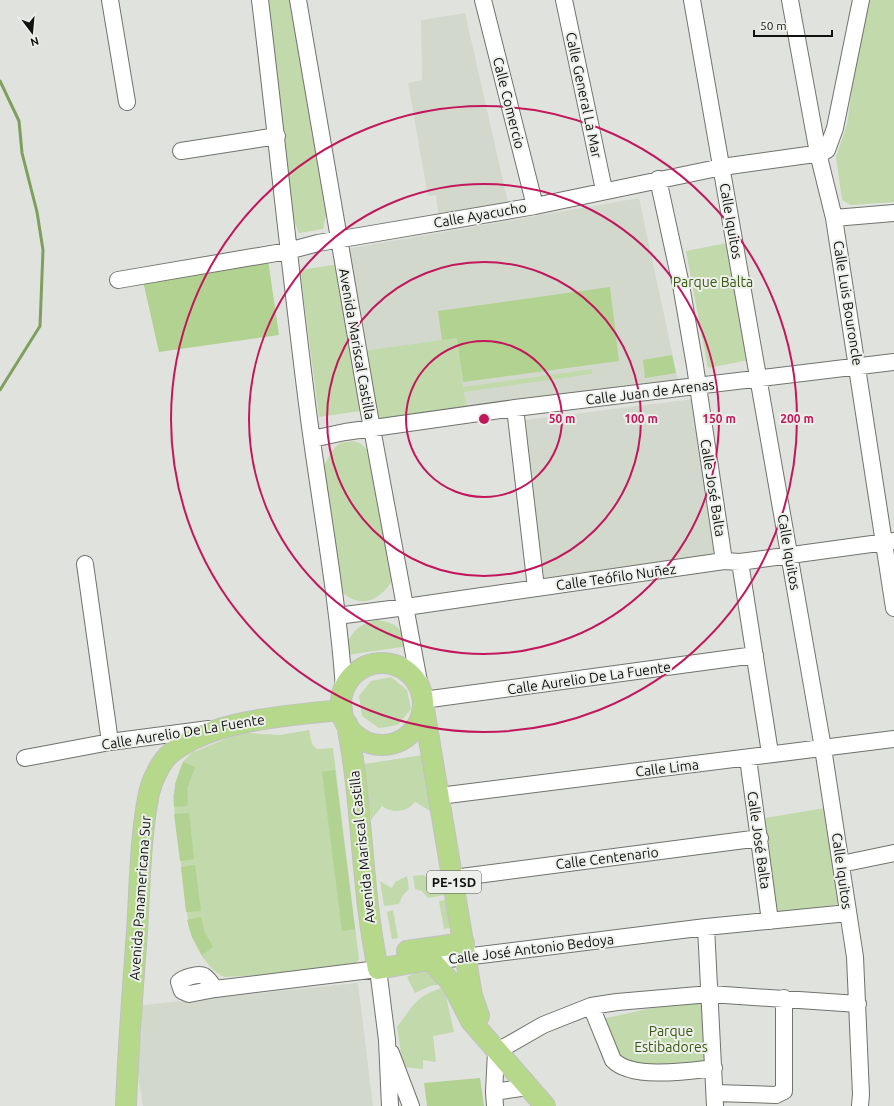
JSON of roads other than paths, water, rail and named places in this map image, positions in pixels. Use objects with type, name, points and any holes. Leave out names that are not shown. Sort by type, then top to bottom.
[{"type":"main road","points":[[384,663],[404,670],[414,678],[422,699],[416,728],[408,736],[390,744],[369,743],[360,738],[344,717],[344,689],[360,670],[371,665],[384,663]]},
{"type":"main road","name":"Avenida Mariscal Castilla","points":[[422,699],[454,878],[472,996],[481,1022],[496,1052]]},
{"type":"main road","name":"Avenida Mariscal Castilla","points":[[344,717],[355,782],[376,963]]},
{"type":"main road","name":"Calle Aurelio De La Fuente","points":[[222,728],[273,718],[344,717]]},
{"type":"main road","name":"Avenida Panamericana Sur","points":[[126,1106],[128,1052],[142,841],[149,791],[158,771],[170,754],[196,739],[222,728]]},
{"type":"main road","points":[[376,963],[465,950]]},
{"type":"main road","points":[[432,961],[452,984],[471,1021],[496,1052],[545,1106]]},
{"type":"main road","name":"Calle José Antonio Bedoya","points":[[376,963],[432,961]]},
{"type":"street","points":[[110,0],[127,102]]},
{"type":"street","points":[[260,0],[277,136],[288,251],[312,439],[337,616],[344,689]]},
{"type":"street","name":"Avenida Mariscal Castilla","points":[[298,0],[338,240],[422,699]]},
{"type":"street","name":"Calle Comercio","points":[[483,0],[535,206]]},
{"type":"street","name":"Calle General La Mar","points":[[564,0],[604,190]]},
{"type":"street","name":"Calle Iquitos","points":[[692,0],[790,555],[841,864],[855,957],[858,1004],[861,1094],[860,1106]]},
{"type":"street","name":"Calle Luis Bouroncle","points":[[790,0],[818,153],[834,218],[858,368],[889,541],[894,608]]},
{"type":"street","points":[[818,153],[827,150],[835,128],[861,0]]},
{"type":"street","points":[[181,151],[277,136]]},
{"type":"street","name":"Calle Ayacucho","points":[[118,280],[288,251],[318,243],[535,206],[604,190],[722,167],[818,153]]},
{"type":"street","name":"Calle José Balta","points":[[658,179],[681,285],[724,561]]},
{"type":"street","points":[[834,218],[894,213]]},
{"type":"street","name":"Calle Juan de Arenas","points":[[312,439],[515,408],[759,378],[858,368],[894,362]]},
{"type":"street","points":[[515,408],[536,588]]},
{"type":"street","name":"Calle Teófilo Nuñez","points":[[337,616],[724,561],[740,562],[889,541]]},
{"type":"street","points":[[740,562],[770,753]]},
{"type":"street","points":[[85,564],[110,742]]},
{"type":"street","name":"Calle Aurelio De La Fuente","points":[[422,699],[755,655]]},
{"type":"street","name":"Calle Aurelio De La Fuente","points":[[25,758],[110,742],[202,729],[222,728]]},
{"type":"street","name":"Calle Lima","points":[[439,796],[748,758],[770,753],[894,739]]},
{"type":"street","name":"Calle José Balta","points":[[748,758],[770,921]]},
{"type":"street","name":"Calle Centenario","points":[[454,878],[760,838]]},
{"type":"street","points":[[841,864],[894,853]]},
{"type":"street","name":"Calle José Antonio Bedoya","points":[[432,961],[465,950],[848,913]]},
{"type":"street","points":[[706,927],[715,1099],[776,1095],[784,1091],[784,998]]},
{"type":"street","points":[[376,963],[387,1040],[387,1074],[390,1106]]},
{"type":"street","name":"Calle José Antonio Bedoya","points":[[215,989],[376,963]]},
{"type":"street","points":[[496,1052],[543,1025],[591,1006],[647,998],[710,994],[858,1004]]},
{"type":"street","points":[[591,1006],[613,1060],[623,1068],[672,1072],[714,1068]]},
{"type":"street","points":[[387,1040],[411,1106]]},
{"type":"street","name":"Avenida Mariscal Castilla","points":[[495,1099],[496,1052]]},
{"type":"street","points":[[495,1099],[528,1087]]},
{"type":"waterway","points":[[0,81],[19,121],[22,153],[37,212],[43,250],[40,326],[0,390]]},
{"type":"park label","name":"Parque Balta","points":[[713,282]]},
{"type":"park label","name":"Parque Estibadores","points":[[671,1040]]}]
